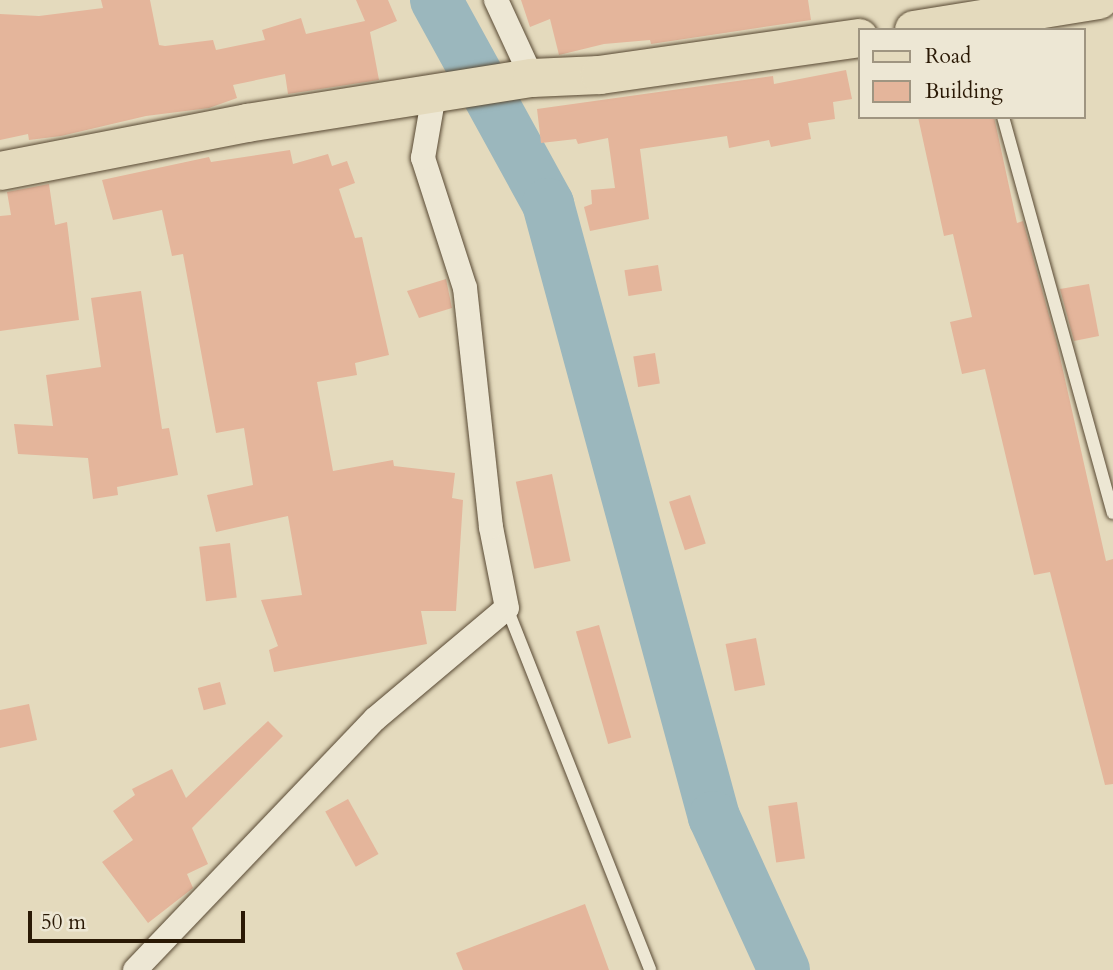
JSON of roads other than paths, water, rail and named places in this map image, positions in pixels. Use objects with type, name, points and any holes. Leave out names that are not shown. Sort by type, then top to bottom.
[{"type":"main road","points":[[939,28],[977,25],[1099,0]]},
{"type":"main road","points":[[0,170],[247,123],[532,78],[600,75],[858,38]]},
{"type":"street","points":[[496,0],[532,78]]},
{"type":"street","points":[[133,969],[375,719],[507,608],[491,527],[465,288],[423,158],[434,94]]},
{"type":"lane","points":[[1004,119],[1113,513]]},
{"type":"lane","points":[[507,608],[650,970]]},
{"type":"waterway","points":[[436,0],[548,204],[714,817],[784,970]]}]
